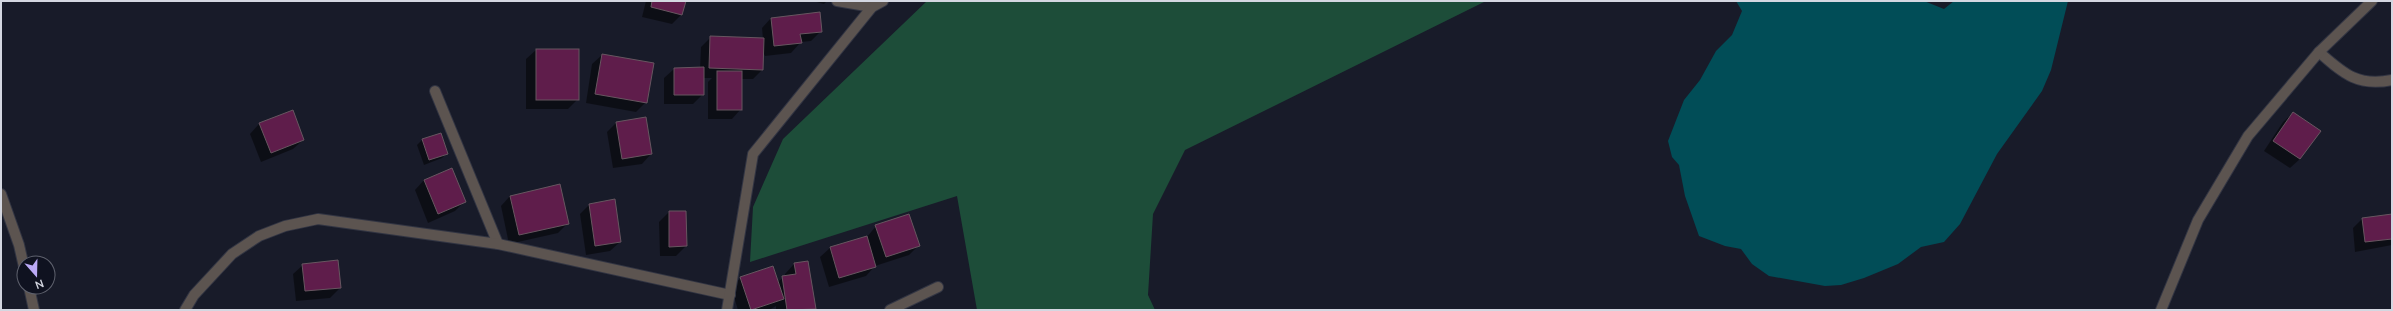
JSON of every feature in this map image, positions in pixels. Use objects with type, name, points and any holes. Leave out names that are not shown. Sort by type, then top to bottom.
[{"type":"street","points":[[837,1],[872,7]]},
{"type":"street","points":[[727,310],[753,154],[872,7],[883,1]]},
{"type":"street","points":[[2161,310],[2198,220],[2248,136],[2319,52],[2372,1]]},
{"type":"street","points":[[2319,52],[2342,72],[2360,82],[2392,80]]},
{"type":"street","points":[[435,91],[498,244]]},
{"type":"street","points":[[1,194],[21,255]]},
{"type":"street","points":[[185,310],[194,295],[232,254],[259,236],[285,226],[318,220],[498,244],[730,295]]},
{"type":"street","points":[[890,310],[938,287]]},
{"type":"street","points":[[31,295],[34,310]]},
{"type":"green space","points":[[927,1],[1486,1],[1185,150],[1153,214],[1148,295],[1155,310],[977,310],[957,196],[750,262],[753,207],[783,139]]},
{"type":"water","points":[[1736,1],[1924,1],[1944,9],[1954,1],[2068,1],[2051,70],[2042,91],[1997,154],[1960,224],[1944,242],[1921,247],[1898,264],[1864,278],[1841,285],[1825,286],[1769,276],[1752,264],[1741,249],[1725,246],[1699,236],[1685,196],[1679,165],[1672,157],[1668,141],[1684,100],[1700,80],[1716,51],[1732,35],[1742,11]]},
{"type":"building","points":[[652,1],[686,1],[682,15],[651,7]]},
{"type":"building","points":[[820,12],[822,32],[800,34],[802,43],[774,46],[771,18]]},
{"type":"building","points":[[710,36],[764,38],[763,70],[709,68]]},
{"type":"building","points":[[536,49],[579,49],[579,100],[536,100]]},
{"type":"building","points":[[602,54],[654,63],[647,103],[595,94]]},
{"type":"building","points":[[704,67],[704,95],[674,95],[674,68]]},
{"type":"building","points":[[717,71],[742,71],[742,110],[717,110]]},
{"type":"building","points":[[293,110],[304,140],[271,153],[259,123]]},
{"type":"building","points":[[2293,112],[2321,131],[2300,159],[2273,141]]},
{"type":"building","points":[[646,117],[652,154],[622,159],[616,122]]},
{"type":"building","points":[[441,133],[448,154],[429,160],[422,139]]},
{"type":"building","points":[[452,168],[466,202],[438,214],[424,180]]},
{"type":"building","points":[[560,184],[569,224],[519,235],[510,196]]},
{"type":"building","points":[[615,199],[621,242],[595,246],[589,204]]},
{"type":"building","points":[[669,211],[686,211],[687,246],[669,247]]},
{"type":"building","points":[[909,214],[920,246],[886,257],[875,225]]},
{"type":"building","points":[[2392,214],[2392,239],[2365,242],[2362,218]]},
{"type":"building","points":[[867,236],[876,267],[839,278],[830,247]]},
{"type":"building","points":[[338,260],[341,288],[305,291],[302,264]]},
{"type":"building","points":[[808,261],[816,309],[787,310],[782,276],[796,274],[794,263]]},
{"type":"building","points":[[773,266],[784,299],[751,310],[740,277]]}]
